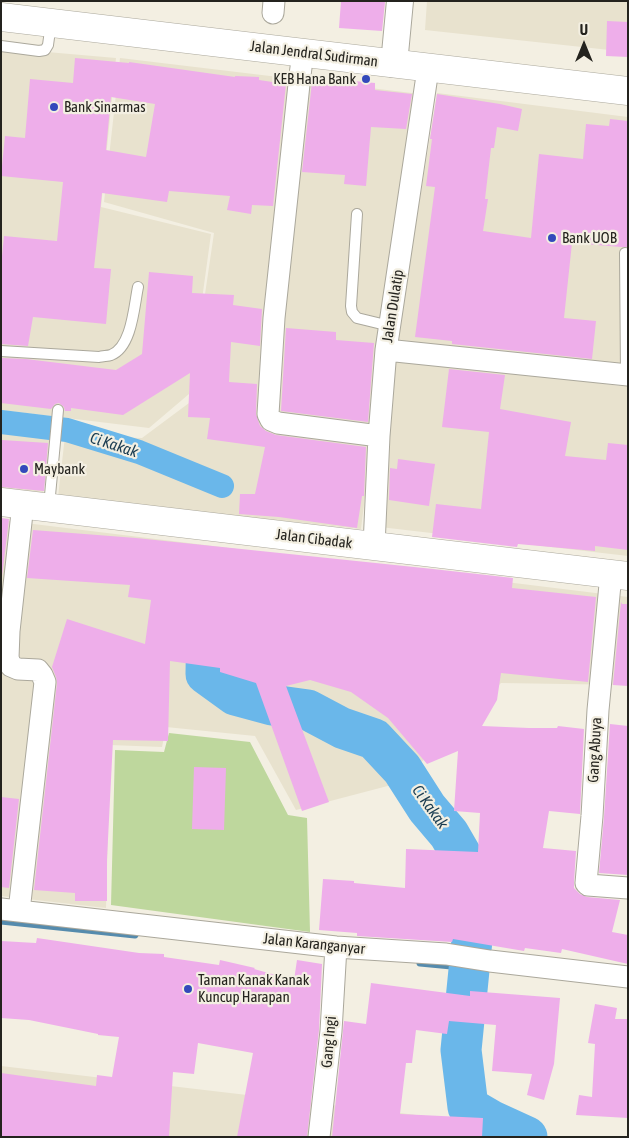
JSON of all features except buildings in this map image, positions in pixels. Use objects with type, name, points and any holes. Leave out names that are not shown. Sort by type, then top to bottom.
[{"type":"main road","name":"Jalan Jendral Sudirman","points":[[1,17],[428,69],[628,91]]},
{"type":"main road","name":"Jalan Cibadak","points":[[24,504],[620,575]]},
{"type":"street","points":[[394,64],[400,1]]},
{"type":"street","points":[[303,53],[274,318],[268,414],[271,420],[278,423],[379,436]]},
{"type":"street","name":"Jalan Dulatip","points":[[374,546],[379,436],[386,350],[428,69]]},
{"type":"street","points":[[386,350],[627,375]]},
{"type":"street","points":[[10,910],[45,682],[38,670],[18,669],[11,666],[8,658],[9,631],[24,504]]},
{"type":"street","name":"Gang Abuya","points":[[620,575],[598,710],[586,883],[588,885],[628,888]]},
{"type":"street","name":"Jalan Karanganyar","points":[[10,910],[336,947],[446,954],[628,977]]},
{"type":"street","name":"Gang Ingi","points":[[319,1137],[331,1031],[336,947]]},
{"type":"lane","points":[[1,46],[39,51],[45,50],[48,45],[51,23]]},
{"type":"lane","points":[[357,214],[352,312],[357,318],[390,326]]},
{"type":"lane","points":[[625,253],[627,375]]},
{"type":"lane","points":[[1,351],[62,359],[100,357],[112,354],[120,348],[130,331],[138,287]]},
{"type":"lane","points":[[24,504],[54,452],[58,410]]},
{"type":"shaded area","points":[[427,1],[628,1],[628,52],[425,30]]},
{"type":"shaded area","points":[[1,48],[116,58],[101,207],[211,234],[189,394],[149,428],[1,410]]},
{"type":"shaded area","points":[[120,58],[420,94],[392,273],[361,529],[58,497],[65,436],[142,438],[189,403],[214,233],[104,202]]},
{"type":"shaded area","points":[[437,93],[628,117],[628,365],[397,341]]},
{"type":"shaded area","points":[[395,356],[628,386],[628,556],[380,527]]},
{"type":"shaded area","points":[[1,425],[55,435],[42,497],[1,491]]},
{"type":"shaded area","points":[[1,520],[628,597],[628,685],[501,683],[399,783],[296,810],[255,736],[166,727],[162,747],[110,745],[106,908],[1,896]]},
{"type":"shaded area","points":[[1,1066],[476,1122],[527,1137],[1,1137]]},
{"type":"green space","points":[[169,733],[250,742],[288,815],[307,818],[310,932],[111,905],[115,750],[164,752]]},
{"type":"waterway","name":"Ci Kakak","points":[[1,422],[67,430],[139,452],[222,486]]},
{"type":"waterway","name":"Ci Kakak","points":[[207,609],[206,674],[235,695],[272,705],[308,710],[342,728],[374,739],[402,769],[427,808],[449,834],[471,872],[474,920],[461,1050],[468,1107],[492,1121],[527,1137]]},
{"type":"waterway","points":[[1,921],[135,935]]},
{"type":"waterway","points":[[420,963],[462,967]]},
{"type":"place","name":"KEB Hana Bank","points":[[366,79]]},
{"type":"place","name":"Bank Sinarmas","points":[[54,107]]},
{"type":"place","name":"Bank UOB","points":[[552,238]]},
{"type":"place","name":"Maybank","points":[[24,469]]},
{"type":"place","name":"Taman Kanak Kanak Kuncup Harapan","points":[[188,989]]}]
